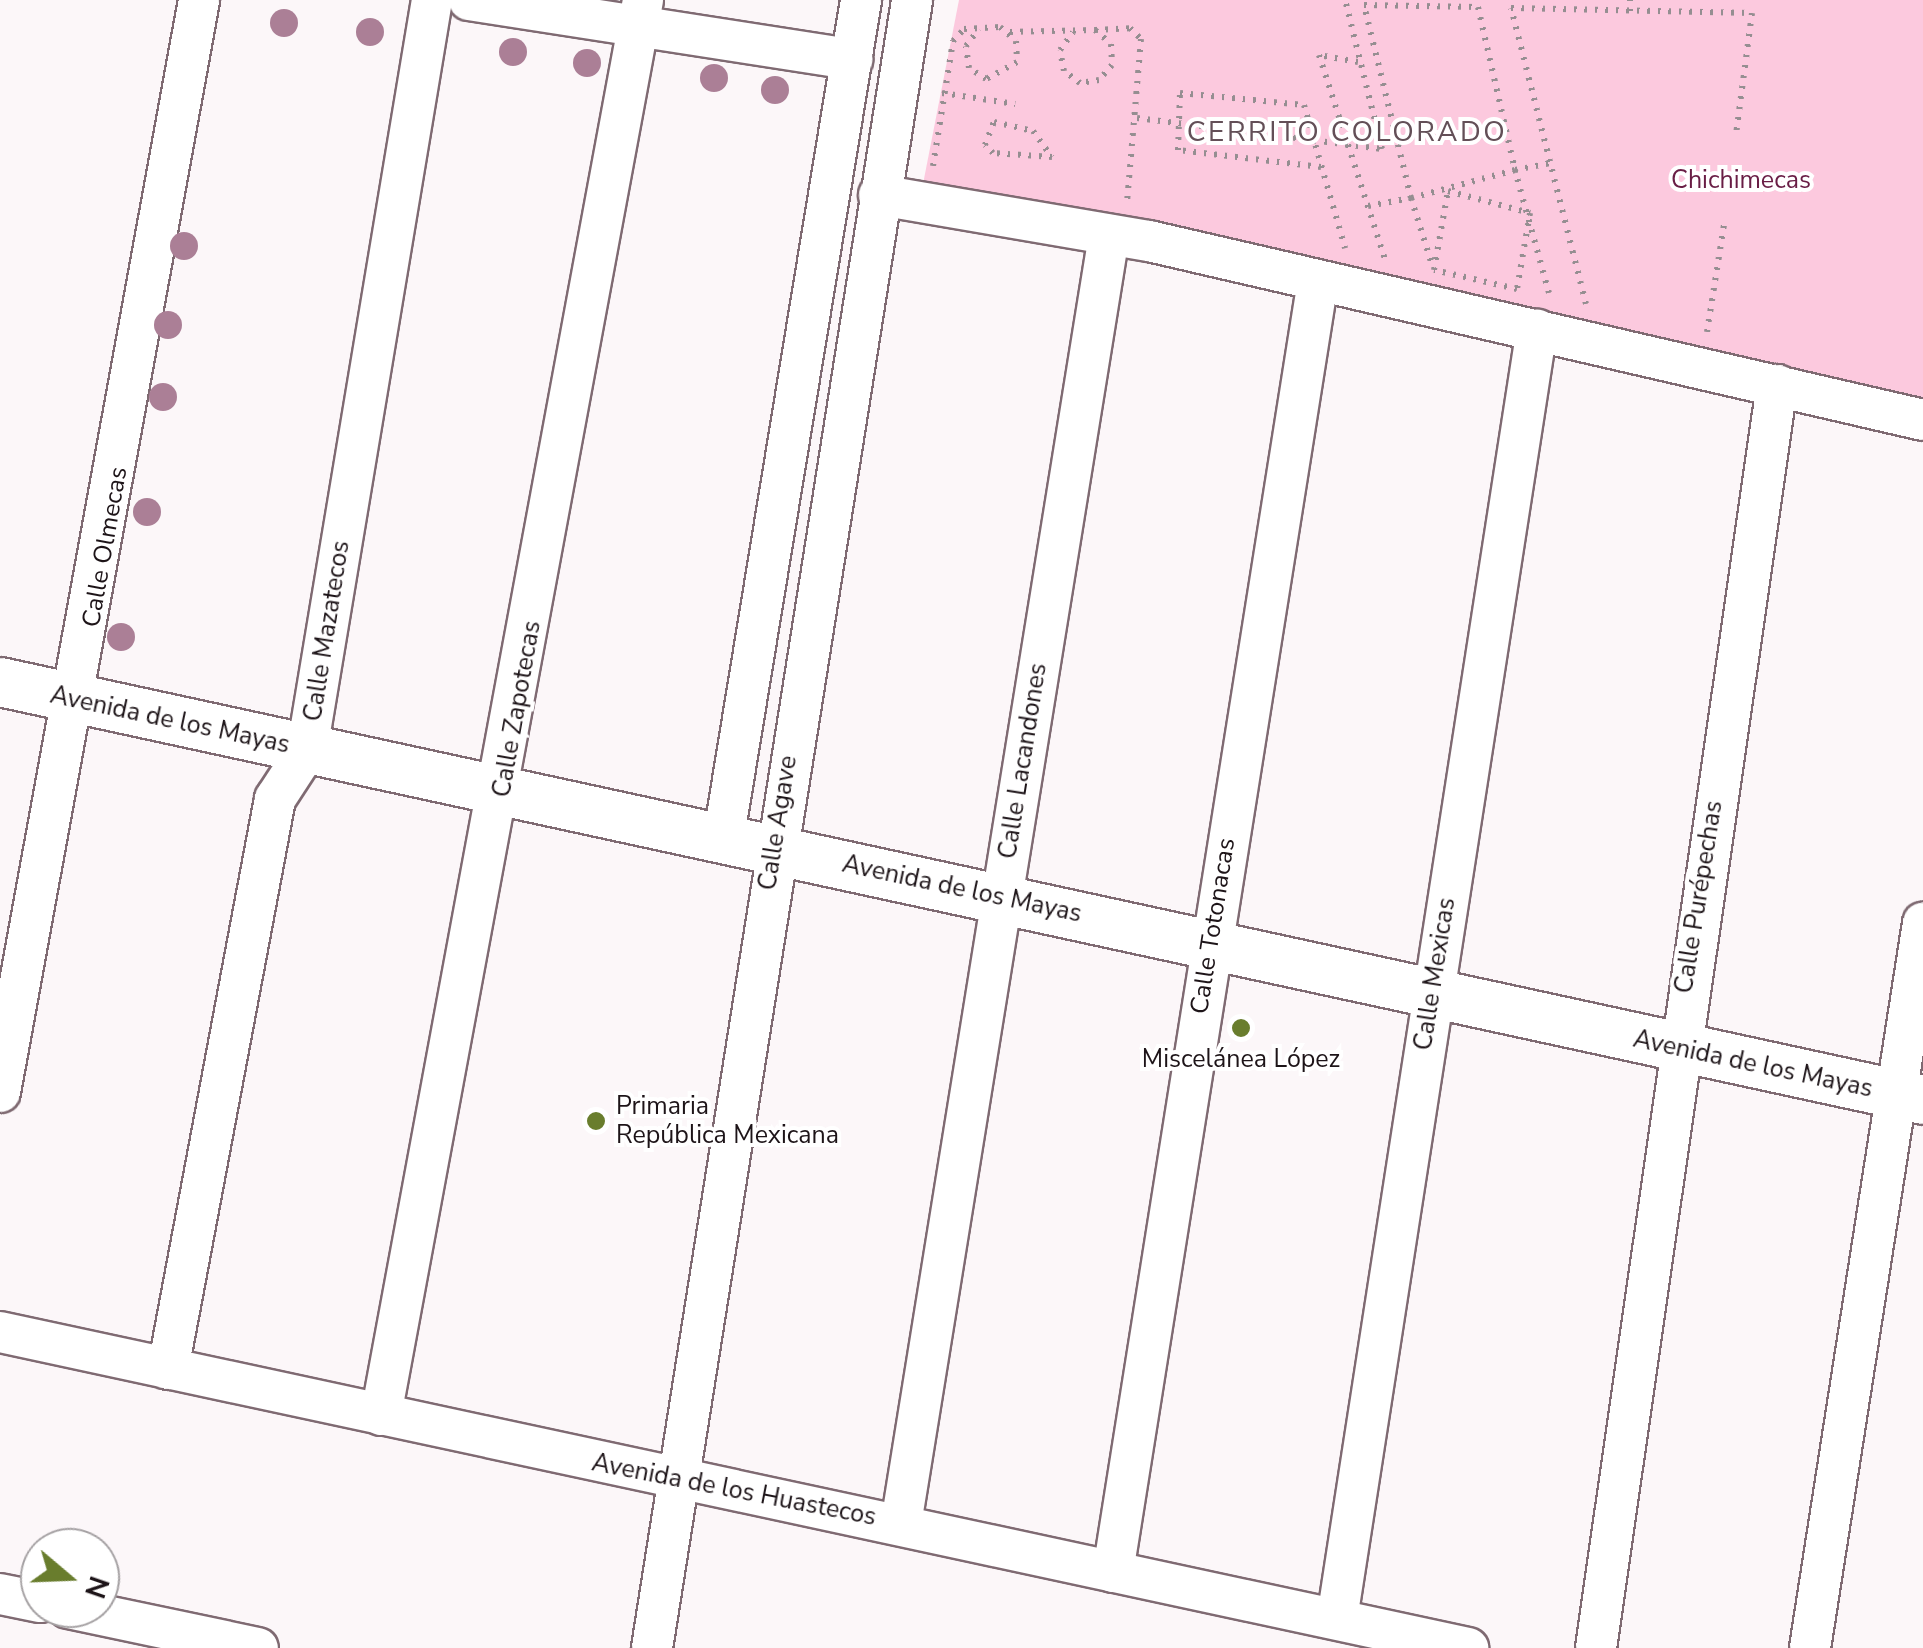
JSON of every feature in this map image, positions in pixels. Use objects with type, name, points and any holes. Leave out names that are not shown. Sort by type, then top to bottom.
[{"type":"street","name":"Calle Olmecas","points":[[0,1092],[79,700],[200,0]]},
{"type":"street","name":"Calle Mazatecos","points":[[168,1369],[276,799],[307,750],[432,0]]},
{"type":"street","points":[[469,0],[642,11],[852,58]]},
{"type":"street","name":"Calle Agave","points":[[724,835],[862,0]]},
{"type":"street","name":"Calle Agave","points":[[652,1648],[672,1480],[912,0]]},
{"type":"street","name":"Calle Zapotecas","points":[[382,1416],[502,792],[642,11]]},
{"type":"street","points":[[879,194],[1117,223],[1334,274],[1405,300],[1923,420]]},
{"type":"street","name":"Calle Lacandones","points":[[901,1524],[1001,897],[1117,223]]},
{"type":"street","name":"Calle Totonacas","points":[[1113,1572],[1210,944],[1334,274]]},
{"type":"street","name":"Calle Mexicas","points":[[1336,1620],[1537,329]]},
{"type":"street","name":"Calle Purépechas","points":[[1596,1648],[1676,1048],[1778,385]]},
{"type":"street","name":"Avenida de los Mayas","points":[[0,682],[502,792],[724,835],[1909,1097]]},
{"type":"street","points":[[1810,1648],[1909,1097],[1923,923]]},
{"type":"street","name":"Avenida de los Huastecos","points":[[0,1332],[672,1480],[901,1524],[1468,1648]]},
{"type":"street","points":[[120,1619],[258,1648]]},
{"type":"path","points":[[1137,118],[1382,149],[1345,0]]},
{"type":"path","points":[[1630,0],[1630,11]]},
{"type":"path","points":[[1364,5],[1478,6],[1515,170],[1550,295],[1434,270],[1411,198],[1364,5]]},
{"type":"path","points":[[1607,314],[1587,310],[1511,8],[1752,13],[1736,135]]},
{"type":"path","points":[[979,29],[966,46],[969,68],[986,79],[1017,62],[1016,41],[1000,27]]},
{"type":"path","points":[[931,181],[953,41],[979,29],[1000,27],[1021,36],[1130,28],[1141,39],[1137,118],[1117,223]]},
{"type":"path","points":[[1073,32],[1060,50],[1064,72],[1080,83],[1112,66],[1111,44],[1095,30]]},
{"type":"path","points":[[1358,62],[1319,55],[1368,206],[1405,300]]},
{"type":"path","points":[[942,93],[1015,104]]},
{"type":"path","points":[[1321,167],[1178,150],[1180,94],[1304,105],[1321,167],[1334,274]]},
{"type":"path","points":[[994,122],[1018,126],[1052,158],[993,153],[986,135],[994,122]]},
{"type":"path","points":[[1368,206],[1448,191],[1550,163]]},
{"type":"path","points":[[1448,191],[1530,214]]},
{"type":"path","points":[[1434,270],[1448,191]]},
{"type":"path","points":[[1517,290],[1530,214]]},
{"type":"path","points":[[1692,329],[1707,332],[1724,224]]},
{"type":"green space","name":"Chichimecas","points":[[959,0],[1923,0],[1923,402],[923,184]]},
{"type":"place","name":"Miscelánea López","points":[[1241,1028]]},
{"type":"place","name":"Primaria República Mexicana","points":[[596,1121]]},
{"type":"district","name":"CERRITO COLORADO","points":[[1347,132]]}]
